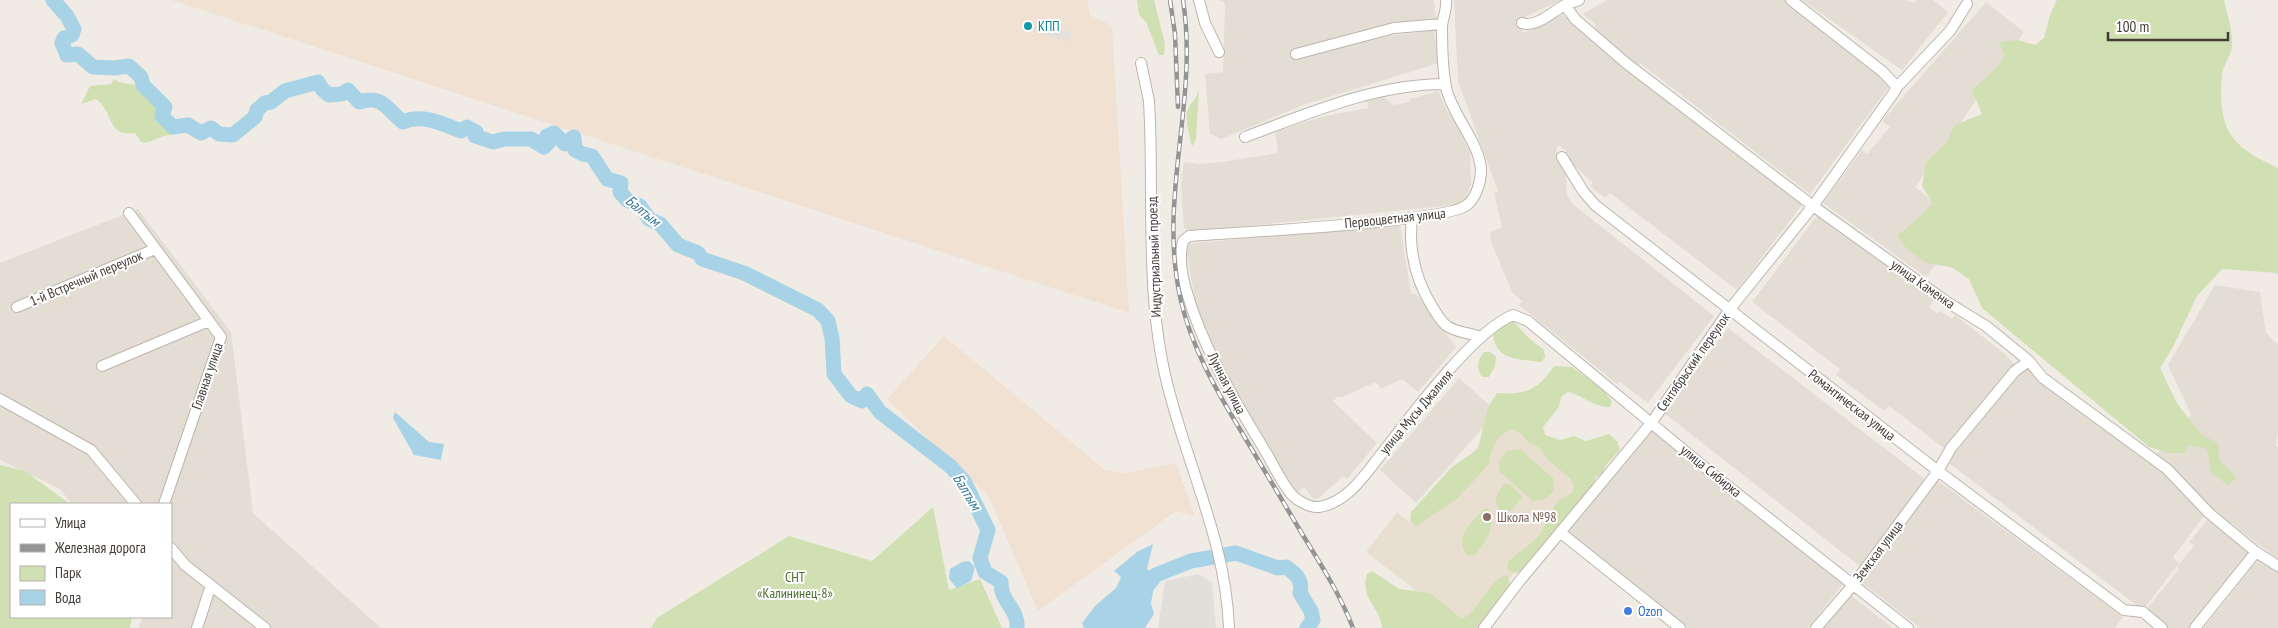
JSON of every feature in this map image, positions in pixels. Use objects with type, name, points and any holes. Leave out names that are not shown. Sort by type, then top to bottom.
[{"type":"street","points":[[1198,0],[1205,23],[1219,52]]},
{"type":"street","name":"Первоцветная улица","points":[[1189,236],[1411,218],[1458,211],[1468,205],[1480,181],[1479,158],[1452,104],[1445,84],[1442,24],[1446,0]]},
{"type":"street","points":[[1522,22],[1525,24],[1544,18],[1565,5],[1579,0]]},
{"type":"street","points":[[1791,0],[1883,72],[1896,89]]},
{"type":"street","name":"Сентябрьский переулок","points":[[1484,628],[1518,583],[1652,422],[1730,309],[1813,206],[1896,89],[1950,31],[1967,4]]},
{"type":"street","name":"улица Каменка","points":[[1565,5],[1575,19],[1626,62],[1813,206],[1947,302],[1986,326],[2029,361],[2043,378],[2167,469],[2210,513],[2256,552],[2278,566]]},
{"type":"street","points":[[1296,54],[1394,28],[1442,24]]},
{"type":"street","name":"Индустриальный проезд","points":[[1141,63],[1149,101],[1155,312],[1167,382],[1214,535],[1223,572],[1229,628]]},
{"type":"street","points":[[1245,137],[1319,108],[1416,84],[1445,84]]},
{"type":"street","name":"Романтическая улица","points":[[1562,157],[1583,191],[1595,204],[1938,471],[2124,610],[2143,612],[2162,628]]},
{"type":"street","name":"Главная улица","points":[[129,214],[221,336],[164,503]]},
{"type":"street","points":[[1411,218],[1412,245],[1416,270],[1420,285],[1429,301],[1446,326],[1456,331],[1480,337]]},
{"type":"street","name":"Лунная улица","points":[[1189,236],[1183,241],[1181,266],[1185,287],[1211,354],[1231,395],[1292,495],[1311,506],[1319,507]]},
{"type":"street","name":"1-й Встречный переулок","points":[[17,307],[155,249]]},
{"type":"street","name":"улица Мусы Джалиля","points":[[1319,507],[1334,502],[1359,482],[1407,422],[1480,337],[1503,319],[1513,315]]},
{"type":"street","name":"улица Сибирка","points":[[1513,315],[1528,321],[1720,480],[1908,628]]},
{"type":"street","points":[[102,366],[209,321]]},
{"type":"street","name":"Земская улица","points":[[1816,628],[1854,584],[1938,471],[1950,448],[1991,398],[2016,371],[2029,361]]},
{"type":"street","points":[[0,399],[91,450],[135,503]]},
{"type":"street","points":[[1561,533],[1680,628]]},
{"type":"street","points":[[172,549],[185,565],[265,628]]},
{"type":"street","points":[[2195,628],[2256,552]]},
{"type":"street","points":[[197,628],[211,585]]},
{"type":"shaded area","points":[[171,0],[1087,0],[1090,15],[1112,26],[1129,313]]},
{"type":"shaded area","points":[[1218,0],[1434,0],[1436,18],[1376,27],[1291,50],[1294,59],[1374,38],[1434,30],[1439,63],[1306,104],[1221,139],[1210,134],[1205,74],[1223,72],[1225,6],[1224,1]]},
{"type":"shaded area","points":[[1454,0],[1561,0],[1519,20],[1523,33],[1562,14],[1802,205],[1737,290],[1610,193],[1605,198],[1590,186],[1593,183],[1564,156],[1566,151],[1558,145],[1556,150],[1566,169],[1567,196],[1574,205],[1714,316],[1648,403],[1620,382],[1617,384],[1519,305],[1522,301],[1512,292],[1490,239],[1491,232],[1502,227],[1494,193],[1498,191],[1458,81]]},
{"type":"shaded area","points":[[1607,0],[1786,0],[1891,84],[1810,194],[1640,63],[1637,67],[1593,31],[1596,25],[1583,14]]},
{"type":"shaded area","points":[[1802,0],[1905,0],[1915,3],[1917,0],[1933,0],[1948,12],[1902,70]]},
{"type":"shaded area","points":[[1986,2],[2024,32],[1915,187],[1965,226],[1926,277],[1823,203],[1862,150],[1867,154],[1890,127],[1882,121]]},
{"type":"shaded area","points":[[1036,23],[1071,33],[1069,41],[1034,32]]},
{"type":"shaded area","points":[[1438,91],[1448,113],[1451,112],[1470,153],[1471,185],[1463,204],[1199,231],[1184,229],[1181,184],[1184,162],[1199,164],[1222,162],[1278,153],[1275,131],[1325,116],[1368,108],[1367,101],[1384,97],[1393,105],[1410,102],[1410,99]]},
{"type":"shaded area","points":[[138,209],[231,332],[253,513],[381,628],[139,628],[142,618],[172,618],[172,503],[71,503],[60,489],[0,460],[0,263]]},
{"type":"shaded area","points":[[1817,216],[1934,300],[1929,307],[1937,313],[1940,311],[1952,319],[1955,315],[2005,354],[2014,364],[1945,449],[1889,406],[1884,411],[1836,375],[1840,369],[1752,302]]},
{"type":"shaded area","points":[[1400,225],[1411,294],[1416,294],[1456,347],[1418,392],[1402,379],[1381,389],[1376,382],[1342,397],[1337,397],[1333,401],[1377,443],[1347,479],[1343,476],[1319,498],[1313,499],[1304,487],[1297,493],[1244,409],[1245,405],[1241,397],[1237,396],[1211,343],[1196,305],[1185,244]]},
{"type":"shaded area","points":[[2215,285],[2260,292],[2266,333],[2278,345],[2278,430],[2276,447],[2278,447],[2278,559],[2211,508],[2174,470],[2156,455],[2191,415],[2168,365]]},
{"type":"shaded area","points":[[1728,328],[1926,480],[1861,567],[1664,413]]},
{"type":"shaded area","points":[[944,336],[1105,470],[1125,473],[1176,463],[1195,517],[1176,511],[1038,611],[989,497],[887,399]]},
{"type":"shaded area","points":[[2024,367],[2166,470],[2206,513],[2173,557],[2179,563],[2143,610],[1946,461]]},
{"type":"shaded area","points":[[1459,378],[1497,412],[1416,503],[1380,470]]},
{"type":"shaded area","name":"Школа №98","points":[[1508,414],[1590,481],[1511,577],[1478,628],[1465,628],[1366,552],[1397,512],[1409,522]]},
{"type":"shaded area","points":[[1652,428],[1843,584],[1808,628],[1688,628],[1566,532]]},
{"type":"shaded area","points":[[1934,478],[2123,617],[2115,628],[1920,628],[1860,581]]},
{"type":"shaded area","points":[[2210,516],[2253,552],[2193,628],[2166,628],[2145,611],[2179,569],[2177,567],[2194,546],[2189,542]]},
{"type":"shaded area","points":[[2260,557],[2278,569],[2278,628],[2204,628]]},
{"type":"shaded area","points":[[1198,574],[1212,582],[1216,628],[1158,628],[1165,581]]},
{"type":"shaded area","points":[[1849,594],[1893,628],[1822,628]]},
{"type":"green space","points":[[1137,0],[1154,0],[1165,44],[1164,55],[1159,55],[1146,22],[1139,15]]},
{"type":"green space","points":[[2057,0],[2224,0],[2231,29],[2232,46],[2222,75],[2222,110],[2230,134],[2238,143],[2248,152],[2278,168],[2278,275],[2277,273],[2222,269],[2197,296],[2173,347],[2160,368],[2178,405],[2202,435],[2218,443],[2219,459],[2237,478],[2228,485],[2211,473],[2207,449],[2188,445],[2185,453],[2169,453],[2149,447],[1982,308],[1969,279],[1951,267],[1926,263],[1907,249],[1897,236],[1933,203],[1922,186],[1926,163],[1946,143],[1955,125],[1982,114],[1972,90],[1994,70],[2005,56],[1999,42],[2018,40],[2035,45],[2044,38],[2050,15]]},
{"type":"green space","points":[[114,79],[119,82],[135,85],[145,97],[156,104],[161,120],[173,135],[164,136],[145,143],[141,142],[135,133],[126,133],[115,128],[106,111],[96,99],[81,104],[90,86],[111,84]]},
{"type":"green space","points":[[1199,90],[1196,139],[1192,147],[1187,127],[1187,111]]},
{"type":"green space","points":[[1513,321],[1530,339],[1544,350],[1545,357],[1541,362],[1510,357],[1499,350],[1493,335],[1499,327]]},
{"type":"green space","points":[[1484,352],[1490,352],[1496,356],[1495,366],[1489,377],[1482,377],[1478,368],[1480,358]]},
{"type":"green space","points":[[1554,366],[1572,367],[1602,389],[1612,401],[1610,407],[1604,407],[1568,392],[1561,397],[1559,407],[1543,427],[1545,435],[1560,440],[1574,436],[1586,441],[1609,434],[1617,441],[1620,450],[1607,464],[1601,475],[1595,477],[1595,483],[1520,572],[1512,573],[1508,570],[1507,563],[1536,539],[1554,506],[1572,493],[1574,486],[1571,479],[1548,460],[1540,448],[1528,442],[1520,433],[1511,429],[1499,437],[1491,452],[1489,464],[1457,499],[1416,526],[1410,519],[1411,512],[1452,467],[1478,449],[1488,407],[1497,393],[1524,392],[1537,386]]},
{"type":"green space","points":[[1520,449],[1553,478],[1554,491],[1545,499],[1533,501],[1500,472],[1499,461],[1507,451]]},
{"type":"green space","points":[[0,465],[25,471],[69,503],[10,503],[10,618],[132,618],[130,628],[0,628]]},
{"type":"green space","points":[[1504,484],[1511,485],[1522,497],[1511,511],[1502,512],[1497,505],[1496,498]]},
{"type":"green space","name":"СНТ «Калининец-8»","points":[[933,507],[949,590],[980,579],[1002,628],[651,628],[657,618],[789,536],[872,561]]},
{"type":"green space","points":[[1485,508],[1490,510],[1491,516],[1488,535],[1482,547],[1473,556],[1467,555],[1463,548],[1463,536],[1470,524]]},
{"type":"green space","points":[[1372,571],[1399,589],[1430,593],[1462,619],[1474,609],[1500,578],[1507,575],[1510,584],[1478,627],[1382,628],[1379,615],[1366,590],[1367,574]]},
{"type":"water","points":[[395,412],[429,442],[444,444],[441,460],[414,455],[393,418]]},
{"type":"water","points":[[1153,544],[1147,569],[1156,575],[1151,603],[1154,614],[1145,628],[1084,628],[1082,623],[1095,606],[1116,588],[1121,577],[1114,571],[1137,552]]},
{"type":"water","points":[[969,561],[975,567],[971,581],[957,588],[949,579],[950,569],[962,562]]},
{"type":"waterway","name":"Балтым","points":[[53,0],[67,16],[74,29],[72,35],[64,38],[62,43],[67,55],[78,54],[93,67],[114,68],[129,66],[141,77],[143,85],[165,107],[162,116],[173,127],[188,125],[201,133],[211,128],[219,134],[233,135],[255,117],[257,110],[265,103],[271,102],[285,91],[318,82],[329,95],[342,94],[348,90],[359,102],[374,100],[384,104],[403,122],[425,119],[461,131],[467,127],[476,132],[475,136],[493,142],[504,139],[531,139],[544,147],[548,143],[547,136],[554,133],[565,144],[574,137],[575,150],[592,156],[607,179],[621,183],[620,192],[627,200],[640,206],[649,219],[660,224],[678,245],[698,253],[702,259],[744,273],[818,310],[828,321],[832,338],[834,374],[851,396],[862,401],[867,394],[880,412],[950,466],[964,481],[988,530],[980,558],[985,572],[1001,582],[1003,595],[1015,616],[1017,628]]},
{"type":"waterway","name":"Балтым","points":[[1144,590],[1156,575],[1191,561],[1236,553],[1278,568],[1286,567],[1296,575],[1300,581],[1300,593],[1311,611],[1313,620],[1307,628]]},
{"type":"railway","points":[[1170,0],[1175,34],[1178,107]]},
{"type":"railway","points":[[1183,0],[1187,38],[1186,76],[1173,225],[1175,262],[1181,301],[1198,352],[1214,384],[1329,579],[1353,628]]},
{"type":"place","name":"КПП","points":[[1028,26]]},
{"type":"place","name":"Школа №98","points":[[1487,517]]},
{"type":"place","name":"Ozon","points":[[1628,611]]}]
